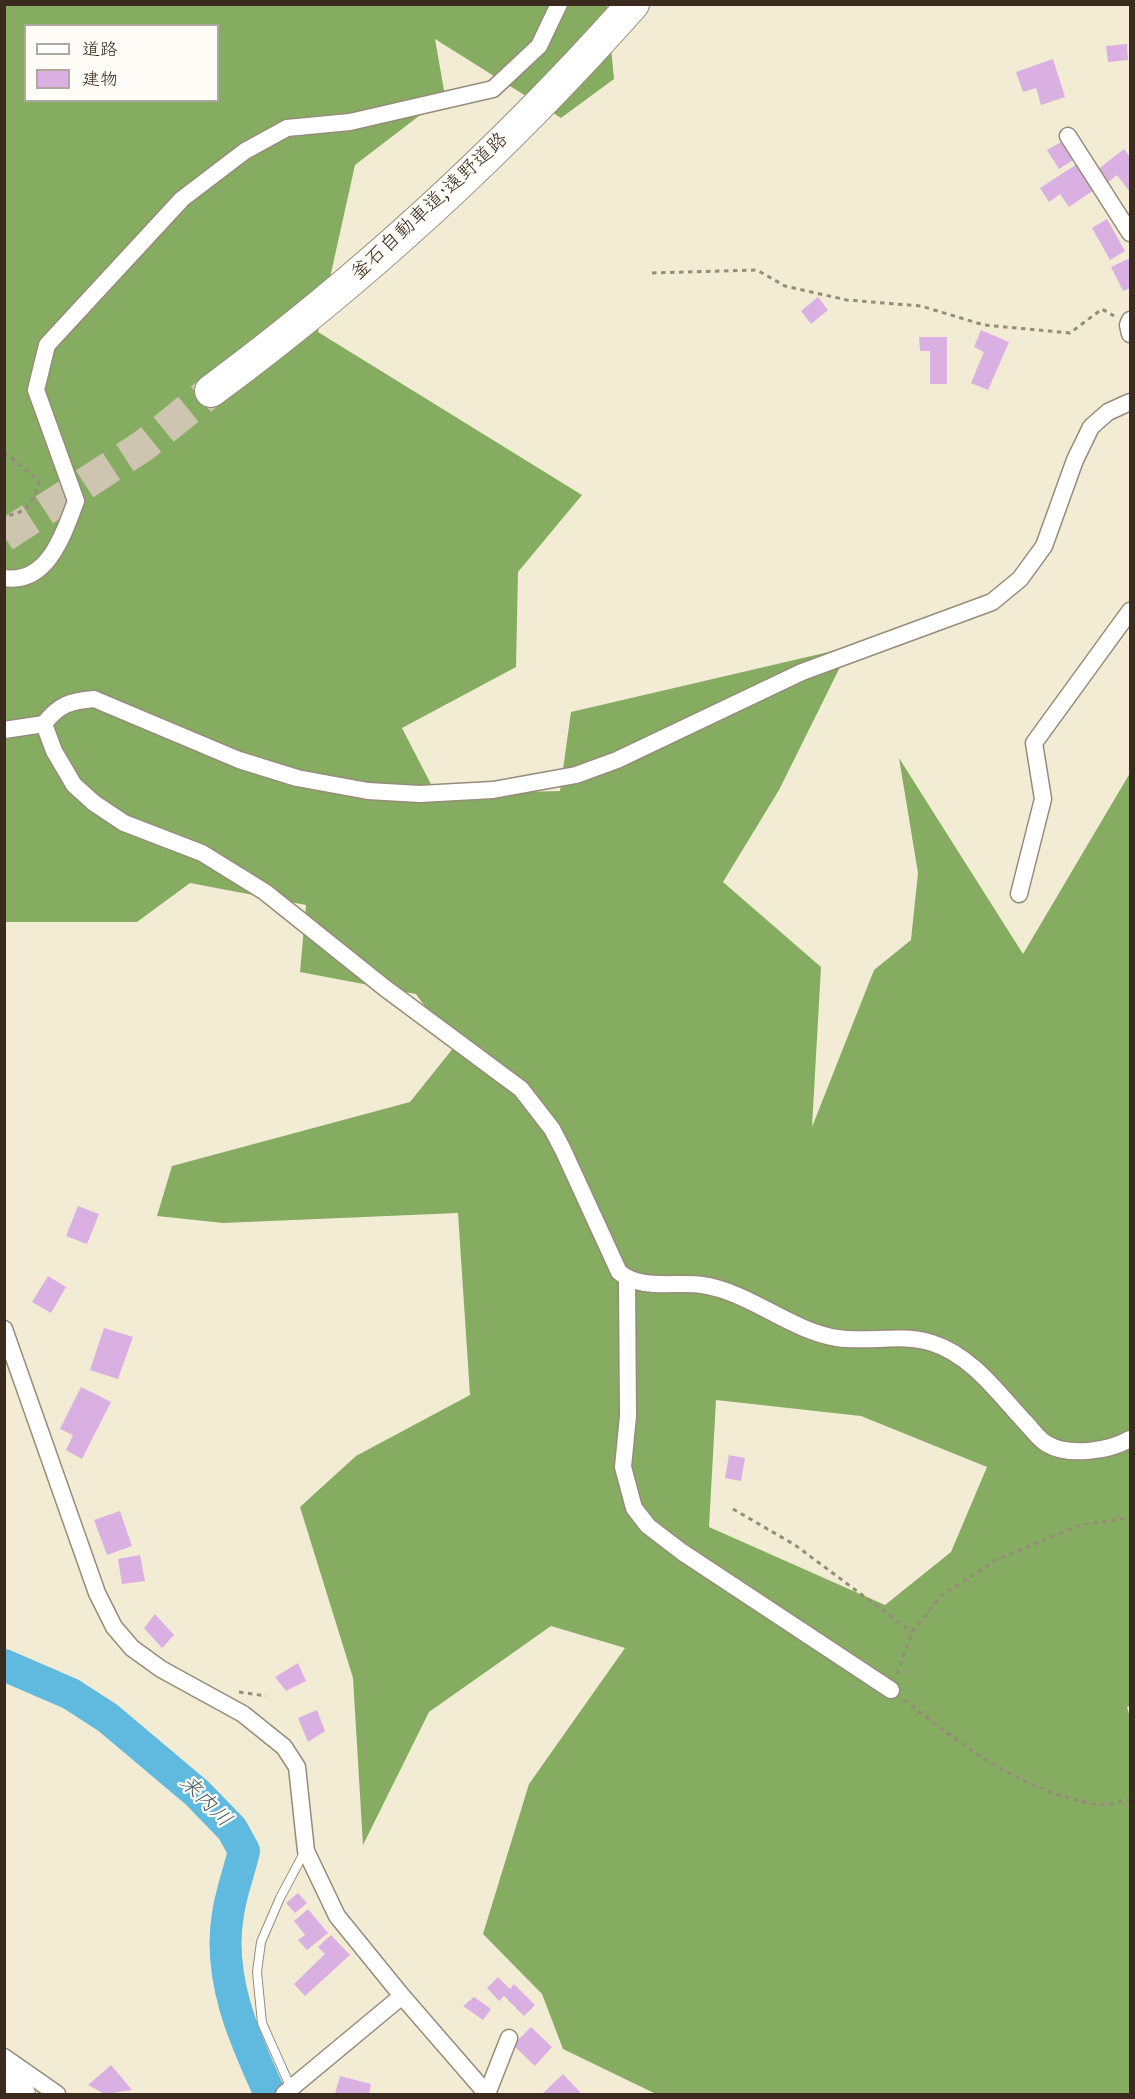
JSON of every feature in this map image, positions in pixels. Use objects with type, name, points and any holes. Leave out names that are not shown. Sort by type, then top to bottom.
[{"type":"highway","name":"釜石自動車道;遠野道路","points":[[609,4],[507,114],[429,189],[206,384],[290,333],[451,193],[572,74],[633,4]]},
{"type":"main road","points":[[4,2080],[23,2094]]},
{"type":"street","points":[[4,578],[15,580],[30,575],[44,564],[61,540],[76,501],[36,390],[47,345],[182,199],[245,151],[287,128],[350,122],[493,89],[539,46],[559,4]]},
{"type":"street","points":[[1068,136],[1131,233]]},
{"type":"street","points":[[4,730],[44,724],[54,711],[69,701],[94,699],[239,760],[297,778],[368,791],[420,794],[493,790],[576,775],[617,760],[802,672],[992,602],[1020,579],[1044,546],[1076,460],[1091,427],[1108,412],[1131,402]]},
{"type":"street","points":[[1019,894],[1043,799],[1034,743],[1131,611]]},
{"type":"street","points":[[44,724],[54,751],[74,785],[94,803],[124,823],[166,837],[202,853],[265,892],[384,988],[521,1089],[552,1129],[619,1272],[627,1279],[638,1282],[704,1285],[744,1299],[788,1323],[838,1338],[897,1337],[931,1342],[949,1350],[970,1365],[1047,1444],[1072,1451],[1093,1450],[1120,1445],[1131,1439]]},
{"type":"street","points":[[627,1279],[628,1416],[623,1467],[634,1508],[648,1526],[682,1552],[891,1690]]},
{"type":"street","points":[[4,1329],[97,1593],[114,1627],[132,1648],[161,1669],[243,1714],[284,1747],[297,1767],[306,1851],[337,1916],[402,1996],[487,2094],[509,2038]]},
{"type":"street","points":[[290,2092],[402,1996]]},
{"type":"street","points":[[4,2057],[57,2094]]},
{"type":"lane","points":[[290,2092],[262,2023],[257,1972],[261,1942],[280,1898],[306,1851]]},
{"type":"path","points":[[652,273],[757,270],[784,286],[837,298],[921,306],[984,325],[1038,332],[1070,333],[1102,309],[1130,326]]},
{"type":"path","points":[[4,452],[39,481],[30,506],[24,511],[4,516]]},
{"type":"path","points":[[733,1509],[795,1545],[912,1632]]},
{"type":"path","points":[[1131,1518],[1080,1525],[996,1560],[942,1595],[912,1632],[891,1690],[975,1755],[1025,1783],[1095,1804],[1131,1800]]},
{"type":"green space","points":[[4,5],[607,5],[614,79],[561,118],[435,39],[445,96],[355,165],[318,332],[582,495],[518,572],[516,667],[402,728],[436,794],[560,791],[571,712],[850,647],[779,790],[723,882],[821,967],[812,1127],[874,970],[911,940],[918,873],[899,758],[1023,954],[1130,773],[1130,1706],[1127,1707],[1130,1717],[1130,2094],[656,2094],[563,2049],[542,1994],[483,1934],[529,1784],[625,1648],[551,1626],[429,1712],[363,1845],[353,1678],[300,1507],[356,1456],[470,1395],[458,1213],[223,1223],[157,1216],[172,1166],[410,1102],[454,1047],[416,994],[300,972],[306,905],[190,883],[137,922],[5,922]],"holes":[[[716,1400],[861,1416],[987,1467],[951,1552],[885,1605],[709,1527]]]},
{"type":"building","points":[[1127,44],[1128,60],[1108,62],[1106,46]]},
{"type":"building","points":[[1053,59],[1065,97],[1041,105],[1036,88],[1023,92],[1016,72]]},
{"type":"building","points":[[1061,142],[1073,160],[1059,169],[1047,150]]},
{"type":"building","points":[[1124,149],[1130,157],[1130,192],[1117,175],[1107,183],[1097,170]]},
{"type":"building","points":[[1077,164],[1094,190],[1069,207],[1060,194],[1049,202],[1040,188]]},
{"type":"building","points":[[1107,219],[1125,251],[1110,260],[1092,228]]},
{"type":"building","points":[[1130,258],[1130,288],[1123,291],[1111,267]]},
{"type":"building","points":[[818,297],[828,310],[811,324],[801,311]]},
{"type":"building","points":[[981,330],[1009,342],[988,390],[971,383],[984,352],[974,347]]},
{"type":"building","points":[[919,337],[947,337],[947,384],[930,384],[930,351],[920,351]]},
{"type":"building","points":[[78,1206],[99,1214],[87,1244],[66,1236]]},
{"type":"building","points":[[48,1276],[66,1287],[51,1313],[32,1302]]},
{"type":"building","points":[[104,1328],[133,1337],[118,1379],[90,1370]]},
{"type":"building","points":[[81,1387],[111,1402],[82,1459],[66,1450],[73,1435],[60,1429]]},
{"type":"building","points":[[729,1455],[745,1458],[741,1481],[725,1478]]},
{"type":"building","points":[[120,1511],[132,1546],[107,1555],[94,1520]]},
{"type":"building","points":[[140,1555],[145,1581],[122,1584],[118,1559]]},
{"type":"building","points":[[155,1614],[174,1635],[162,1648],[144,1628]]},
{"type":"building","points":[[298,1663],[306,1681],[286,1691],[275,1677]]},
{"type":"building","points":[[317,1710],[325,1731],[308,1742],[298,1718]]},
{"type":"building","points":[[298,1893],[307,1903],[295,1913],[286,1903]]},
{"type":"building","points":[[308,1909],[328,1933],[307,1950],[298,1940],[305,1935],[294,1921]]},
{"type":"building","points":[[331,1935],[350,1955],[305,1996],[294,1984],[325,1954],[318,1947]]},
{"type":"building","points":[[498,1977],[510,1989],[514,1984],[535,2005],[524,2016],[504,1996],[499,2001],[487,1988]]},
{"type":"building","points":[[474,1997],[491,2009],[483,2020],[463,2006]]},
{"type":"building","points":[[531,2027],[552,2047],[535,2066],[513,2045]]},
{"type":"building","points":[[111,2065],[132,2090],[105,2094],[88,2085]]},
{"type":"building","points":[[563,2074],[580,2092],[578,2094],[542,2094]]},
{"type":"building","points":[[340,2076],[371,2084],[369,2094],[335,2094]]},
{"type":"waterway","name":"来内川","points":[[4,1665],[71,1694],[108,1718],[197,1793],[232,1829],[244,1851],[228,1914],[226,1961],[242,2029],[270,2094]]},
{"type":"tunnel","points":[[4,536],[143,446],[211,391]]}]
